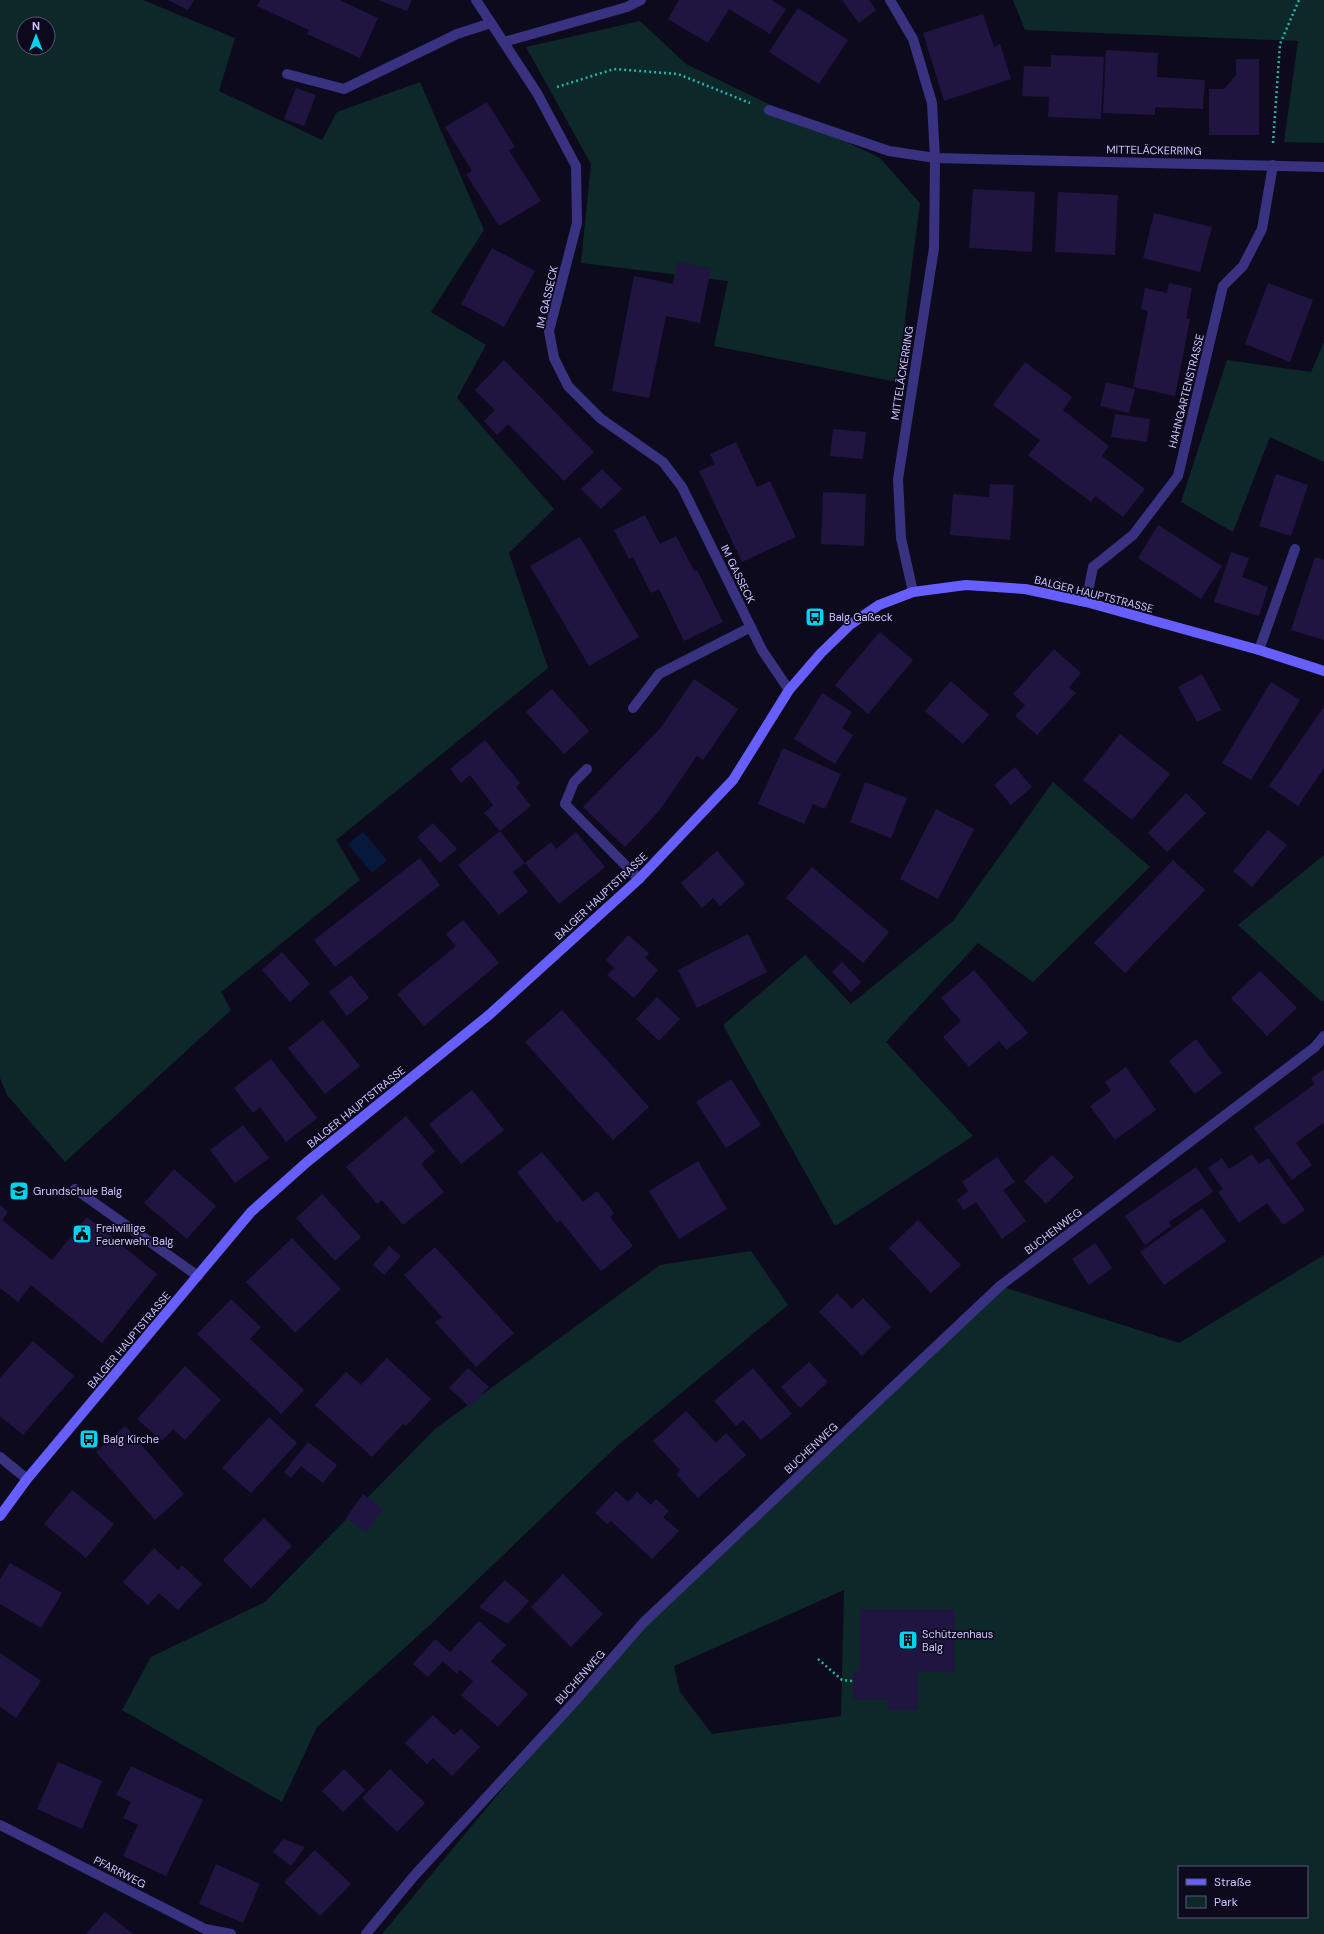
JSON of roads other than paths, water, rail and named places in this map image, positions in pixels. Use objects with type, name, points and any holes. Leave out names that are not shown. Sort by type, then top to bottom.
[{"type":"street","name":"IM GASSECK","points":[[476,0],[537,93],[576,166],[577,223],[549,331],[554,358],[568,386],[600,418],[662,462],[682,487],[762,650],[789,690]]},
{"type":"street","points":[[504,42],[627,7],[641,0]]},
{"type":"street","name":"MITTELÄCKERRING","points":[[890,0],[913,39],[932,103],[935,158],[934,248],[898,479],[901,538],[913,592]]},
{"type":"street","points":[[287,74],[344,89],[457,34],[491,23]]},
{"type":"street","name":"MITTELÄCKERRING","points":[[769,110],[889,151],[935,158],[1324,166]]},
{"type":"street","name":"HAHNGARTENSTRASSE","points":[[1086,602],[1093,567],[1133,535],[1178,476],[1224,286],[1243,266],[1262,228],[1273,165]]},
{"type":"street","points":[[1259,650],[1295,549]]},
{"type":"street","name":"BALGER HAUPTSTRASSE","points":[[0,1516],[27,1479],[251,1212],[307,1162],[489,1015],[639,878],[733,780],[789,690],[821,653],[851,624],[879,605],[913,592],[966,585],[1025,589],[1086,602],[1259,650],[1324,671]]},
{"type":"street","points":[[633,708],[659,674],[751,628]]},
{"type":"street","points":[[587,770],[574,782],[565,804],[639,878]]},
{"type":"street","name":"BUCHENWEG","points":[[366,1934],[414,1876],[577,1699],[643,1623],[994,1291],[1315,1047],[1324,1036]]},
{"type":"street","points":[[74,1189],[198,1276]]},
{"type":"street","points":[[0,1457],[27,1479]]},
{"type":"street","name":"PFARRWEG","points":[[0,1825],[205,1929],[231,1934]]},
{"type":"water","points":[[363,832],[387,860],[372,873],[348,844]]},
{"type":"place","name":"Balg Gaßeck","points":[[815,617]]},
{"type":"place","name":"Grundschule Balg","points":[[19,1191]]},
{"type":"place","name":"Freiwillige Feuerwehr Balg","points":[[82,1234]]},
{"type":"place","name":"Balg Kirche","points":[[89,1439]]},
{"type":"place","name":"Schützenhaus Balg","points":[[908,1640]]}]
